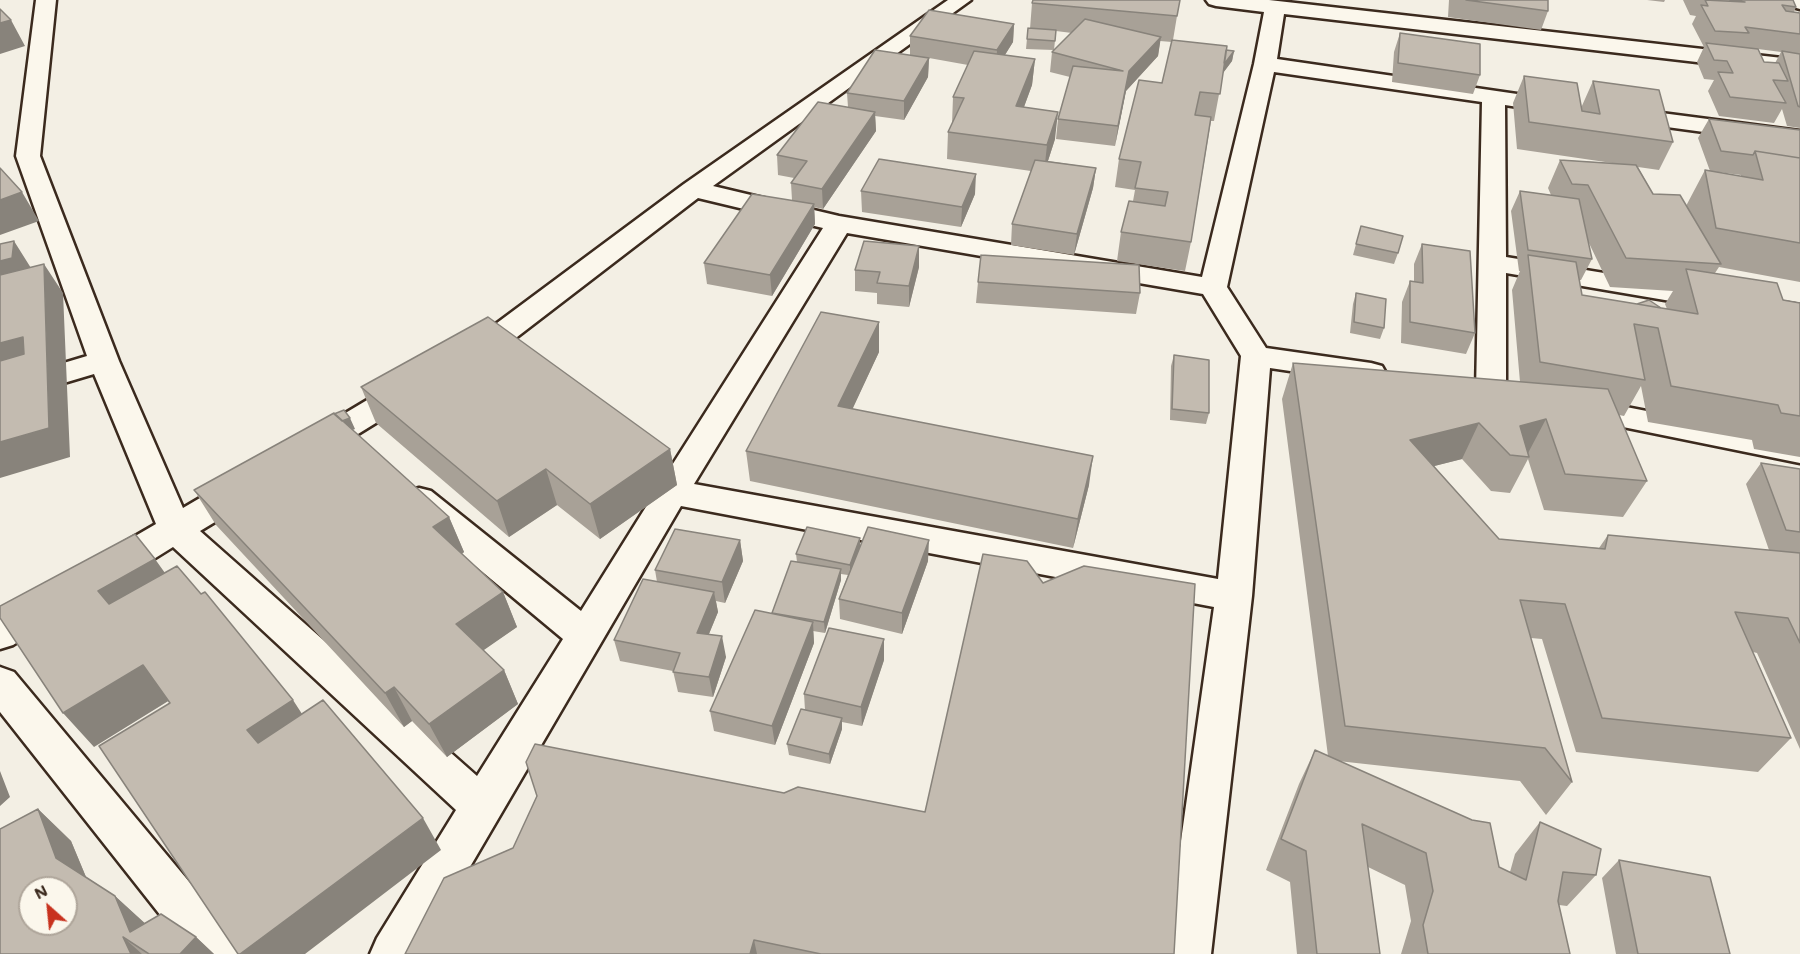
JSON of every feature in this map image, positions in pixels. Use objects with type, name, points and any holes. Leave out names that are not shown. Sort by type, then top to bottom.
[{"type":"street","points":[[46,0],[28,156],[105,361],[175,529],[482,807]]},
{"type":"street","points":[[0,634],[507,330],[693,189],[961,0]]},
{"type":"street","points":[[1216,0],[1800,67]]},
{"type":"street","points":[[1188,954],[1234,596],[1256,356],[1213,286],[1265,64],[1275,7]]},
{"type":"street","points":[[1265,64],[1576,108]]},
{"type":"street","points":[[1458,386],[1502,393],[1493,263],[1494,98]]},
{"type":"street","points":[[1600,112],[1800,138]]},
{"type":"street","points":[[693,189],[839,224],[1213,286]]},
{"type":"street","points":[[393,954],[672,492],[839,224]]},
{"type":"street","points":[[1493,263],[1800,314]]},
{"type":"street","points":[[507,330],[532,355]]},
{"type":"street","points":[[1256,356],[1402,377]]},
{"type":"street","points":[[0,392],[105,361]]},
{"type":"street","points":[[1548,402],[1800,452]]},
{"type":"street","points":[[336,433],[364,455]]},
{"type":"street","points":[[639,459],[672,492],[1234,596]]},
{"type":"street","points":[[392,478],[585,636]]},
{"type":"street","points":[[0,683],[220,954]]},
{"type":"building","points":[[1033,0],[1180,0],[1177,16],[1032,3]]},
{"type":"building","points":[[1466,0],[1548,0],[1548,11]]},
{"type":"building","points":[[1705,0],[1745,2],[1730,0],[1793,0],[1796,7],[1782,5],[1786,11],[1800,13],[1800,34],[1745,27],[1749,33],[1715,31],[1701,5],[1708,6]]},
{"type":"building","points":[[0,9],[11,20],[0,23]]},
{"type":"building","points":[[929,10],[1014,24],[997,50],[910,36]]},
{"type":"building","points":[[1085,19],[1161,37],[1129,71],[1118,126],[1058,119],[1073,66],[1123,71],[1052,52]]},
{"type":"building","points":[[1028,28],[1056,30],[1055,41],[1027,39]]},
{"type":"building","points":[[1400,33],[1480,44],[1480,75],[1398,63]]},
{"type":"building","points":[[1172,40],[1227,46],[1220,94],[1200,92],[1195,115],[1211,117],[1191,242],[1121,232],[1129,201],[1165,206],[1168,192],[1135,188],[1141,162],[1119,159],[1139,80],[1162,83]]},
{"type":"building","points":[[1706,43],[1758,49],[1764,62],[1779,63],[1788,81],[1773,80],[1786,103],[1730,97],[1718,72],[1733,73],[1727,61],[1714,60]]},
{"type":"building","points":[[875,50],[929,58],[904,101],[847,93]]},
{"type":"building","points":[[1226,50],[1234,51],[1224,63]]},
{"type":"building","points":[[974,51],[1035,59],[1016,106],[1058,112],[1047,145],[948,132],[964,98],[953,97]]},
{"type":"building","points":[[1782,51],[1800,54],[1800,107],[1798,106]]},
{"type":"building","points":[[1524,76],[1577,83],[1582,111],[1600,114],[1593,81],[1659,90],[1673,142],[1529,122]]},
{"type":"building","points":[[818,102],[875,112],[822,189],[791,183],[807,161],[777,155]]},
{"type":"building","points":[[1709,119],[1800,130],[1800,158],[1755,151],[1753,155],[1721,151]]},
{"type":"building","points":[[1755,151],[1800,158],[1800,243],[1716,228],[1705,170],[1763,180]]},
{"type":"building","points":[[879,159],[976,174],[962,207],[861,191]]},
{"type":"building","points":[[1035,160],[1096,168],[1077,234],[1012,224]]},
{"type":"building","points":[[1560,160],[1636,165],[1653,194],[1680,195],[1721,264],[1626,258],[1588,185],[1572,184]]},
{"type":"building","points":[[0,168],[22,192],[0,200]]},
{"type":"building","points":[[1520,191],[1579,199],[1592,259],[1528,250]]},
{"type":"building","points":[[752,194],[814,204],[770,275],[704,263]]},
{"type":"building","points":[[1361,226],[1403,236],[1398,253],[1356,244]]},
{"type":"building","points":[[14,241],[12,258],[0,261],[0,244]]},
{"type":"building","points":[[864,241],[919,246],[909,286],[877,283],[880,272],[855,270]]},
{"type":"building","points":[[1422,244],[1470,251],[1475,333],[1410,322],[1410,281],[1423,283]]},
{"type":"building","points":[[981,255],[1139,265],[1140,293],[978,282]]},
{"type":"building","points":[[1528,255],[1576,262],[1582,295],[1698,314],[1686,269],[1777,283],[1783,300],[1800,303],[1800,416],[1781,413],[1778,405],[1671,386],[1658,328],[1634,324],[1645,380],[1540,362]]},
{"type":"building","points":[[44,264],[49,428],[0,442],[0,361],[24,354],[23,337],[0,343],[0,275]]},
{"type":"building","points":[[1356,293],[1386,299],[1384,328],[1354,322]]},
{"type":"building","points":[[1649,300],[1661,308],[1637,304]]},
{"type":"building","points":[[821,312],[879,322],[838,406],[1093,456],[1078,519],[746,451]]},
{"type":"building","points":[[488,317],[670,449],[590,504],[546,469],[497,501],[361,387]]},
{"type":"building","points":[[1174,355],[1209,360],[1209,413],[1172,409]]},
{"type":"building","points":[[1293,363],[1608,389],[1647,481],[1565,474],[1546,419],[1520,426],[1529,457],[1510,455],[1479,423],[1410,440],[1499,539],[1605,549],[1608,535],[1800,553],[1800,643],[1788,618],[1735,612],[1791,738],[1602,718],[1565,604],[1520,600],[1572,782],[1545,748],[1345,726]]},
{"type":"building","points":[[344,410],[350,418],[342,421],[334,414]]},
{"type":"building","points":[[334,413],[449,517],[433,527],[503,592],[456,624],[504,670],[429,724],[394,687],[385,693],[194,490]]},
{"type":"building","points":[[1761,463],[1800,469],[1800,532],[1786,530]]},
{"type":"building","points":[[807,527],[860,538],[850,565],[796,554]]},
{"type":"building","points":[[868,527],[929,540],[902,613],[839,599]]},
{"type":"building","points":[[675,529],[740,540],[722,582],[655,570]]},
{"type":"building","points":[[135,534],[155,559],[98,591],[109,604],[177,566],[201,594],[205,592],[293,700],[247,730],[258,743],[323,700],[423,818],[240,954],[99,746],[170,703],[143,665],[63,713],[0,618],[0,606]]},
{"type":"building","points":[[983,554],[1027,561],[1043,583],[1084,566],[1195,584],[1174,954],[821,954],[754,940],[750,954],[405,954],[444,878],[513,848],[537,796],[526,762],[535,744],[784,793],[798,787],[925,812]]},
{"type":"building","points":[[791,561],[841,569],[824,622],[772,613]]},
{"type":"building","points":[[643,579],[714,592],[697,633],[722,636],[709,677],[673,672],[680,653],[614,640]]},
{"type":"building","points":[[755,610],[813,622],[772,726],[710,711]]},
{"type":"building","points":[[829,628],[884,639],[861,707],[804,694]]},
{"type":"building","points":[[801,709],[842,718],[829,754],[787,744]]},
{"type":"building","points":[[1315,750],[1472,820],[1490,823],[1499,867],[1526,880],[1540,822],[1601,849],[1596,875],[1563,872],[1558,901],[1570,954],[1428,954],[1423,925],[1433,891],[1426,853],[1362,824],[1380,954],[1317,954],[1306,851],[1281,839]]},
{"type":"building","points":[[38,809],[56,858],[115,896],[130,932],[161,914],[196,937],[180,954],[149,954],[123,937],[131,954],[0,954],[0,829]]},
{"type":"building","points":[[1619,860],[1710,877],[1730,954],[1638,954]]}]
